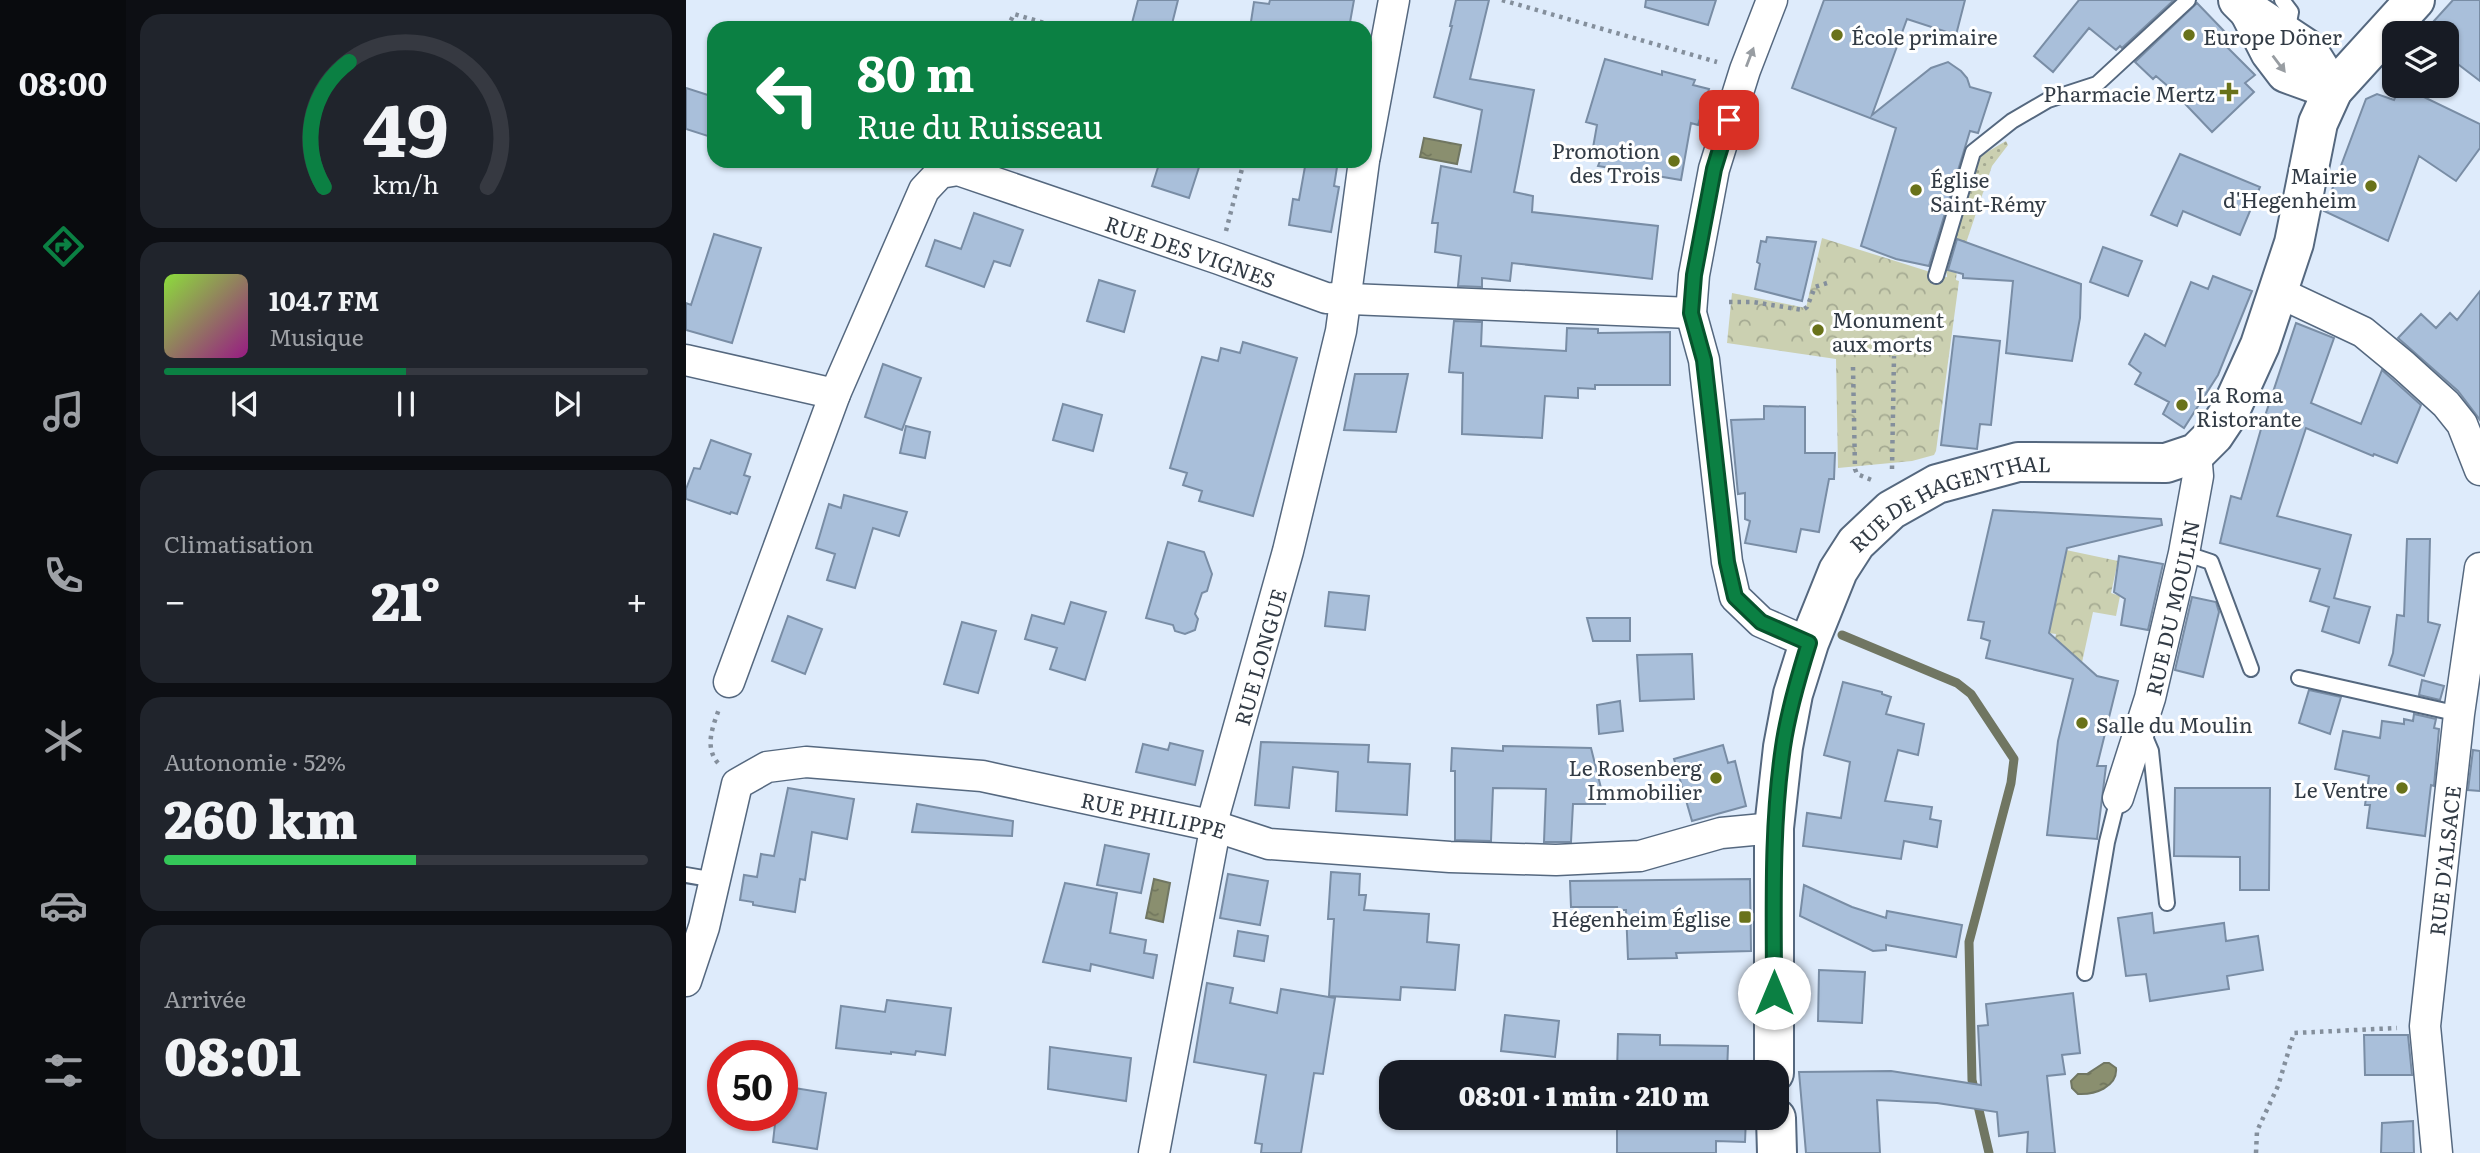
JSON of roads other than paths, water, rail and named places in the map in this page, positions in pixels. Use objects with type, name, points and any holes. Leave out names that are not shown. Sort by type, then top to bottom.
[{"type":"main road","points":[[2196,453],[2214,435],[2230,411],[2260,345],[2294,243],[2318,123],[2333,90],[2415,0]]},
{"type":"main road","points":[[2264,11],[2307,49],[2333,90]]},
{"type":"main road","name":"RUE DE HAGENTHAL","points":[[1774,1060],[1774,828],[1783,747],[1793,694],[1809,643],[1838,571],[1885,496],[2018,461],[2166,463],[2196,453]]},
{"type":"main road","points":[[1776,1130],[1777,1153]]},
{"type":"street","name":"RUE LONGUE","points":[[1372,113],[1394,0]]},
{"type":"street","points":[[1772,0],[1745,71],[1714,169],[1694,275],[1691,313],[1704,360],[1727,562],[1735,597],[1761,622],[1809,643]]},
{"type":"street","name":"RUE LONGUE","points":[[1154,1153],[1215,812],[1289,551],[1341,331],[1363,168]]},
{"type":"street","name":"RUE DES VIGNES","points":[[729,682],[835,394],[924,190],[940,173],[958,170],[1326,298],[1691,313]]},
{"type":"street","points":[[2278,292],[2363,331],[2403,365],[2446,404],[2462,424],[2480,470]]},
{"type":"street","points":[[686,360],[835,394]]},
{"type":"street","name":"RUE DU MOULIN","points":[[2118,798],[2142,730],[2185,553],[2198,476],[2196,453]]},
{"type":"street","name":"RUE D'ALSACE","points":[[2437,1153],[2426,1026],[2459,714],[2480,568]]},
{"type":"street","name":"RUE PHILIPPE","points":[[715,880],[737,784],[767,767],[806,762],[968,775],[1214,826],[1269,844],[1450,857],[1556,860],[1640,856],[1721,833],[1774,828]]},
{"type":"street","points":[[686,981],[704,927],[715,880]]},
{"type":"lane","points":[[1936,276],[1973,152],[2012,121],[2048,100],[2097,84],[2188,0]]},
{"type":"lane","points":[[2185,553],[2211,562],[2251,669]]},
{"type":"lane","points":[[2299,678],[2459,714]]},
{"type":"lane","points":[[2142,730],[2151,751],[2167,903]]},
{"type":"lane","points":[[2085,973],[2107,842],[2118,798]]},
{"type":"lane","points":[[686,875],[715,880]]},
{"type":"water","points":[[1424,138],[1461,145],[1457,164],[1420,157]]},
{"type":"water","points":[[1154,879],[1170,883],[1163,922],[1146,918]]},
{"type":"water","points":[[2104,1063],[2116,1068],[2116,1075],[2109,1085],[2084,1094],[2078,1094],[2072,1088],[2071,1081],[2078,1074],[2087,1074]]},
{"type":"waterway","points":[[1842,635],[1957,683],[1971,694],[2014,759],[2011,783],[1969,942],[1972,1080],[1989,1153]]},
{"type":"place","name":"École primaire","points":[[1837,35]]},
{"type":"place","name":"Europe Döner","points":[[2189,35]]},
{"type":"place","name":"Pharmacie Mertz","points":[[2229,92]]},
{"type":"place","name":"Promotion des Trois","points":[[1674,161]]},
{"type":"place","name":"Mairie d'Hegenheim","points":[[2371,186]]},
{"type":"place","name":"Église Saint-Rémy","points":[[1916,190]]},
{"type":"place","name":"Monument aux morts","points":[[1818,330]]},
{"type":"place","name":"La Roma Ristorante","points":[[2182,405]]},
{"type":"place","name":"Salle du Moulin","points":[[2082,723]]},
{"type":"place","name":"Le Rosenberg Immobilier","points":[[1716,778]]},
{"type":"place","name":"Le Ventre","points":[[2402,788]]},
{"type":"place","name":"Hégenheim Église","points":[[1745,917]]}]
